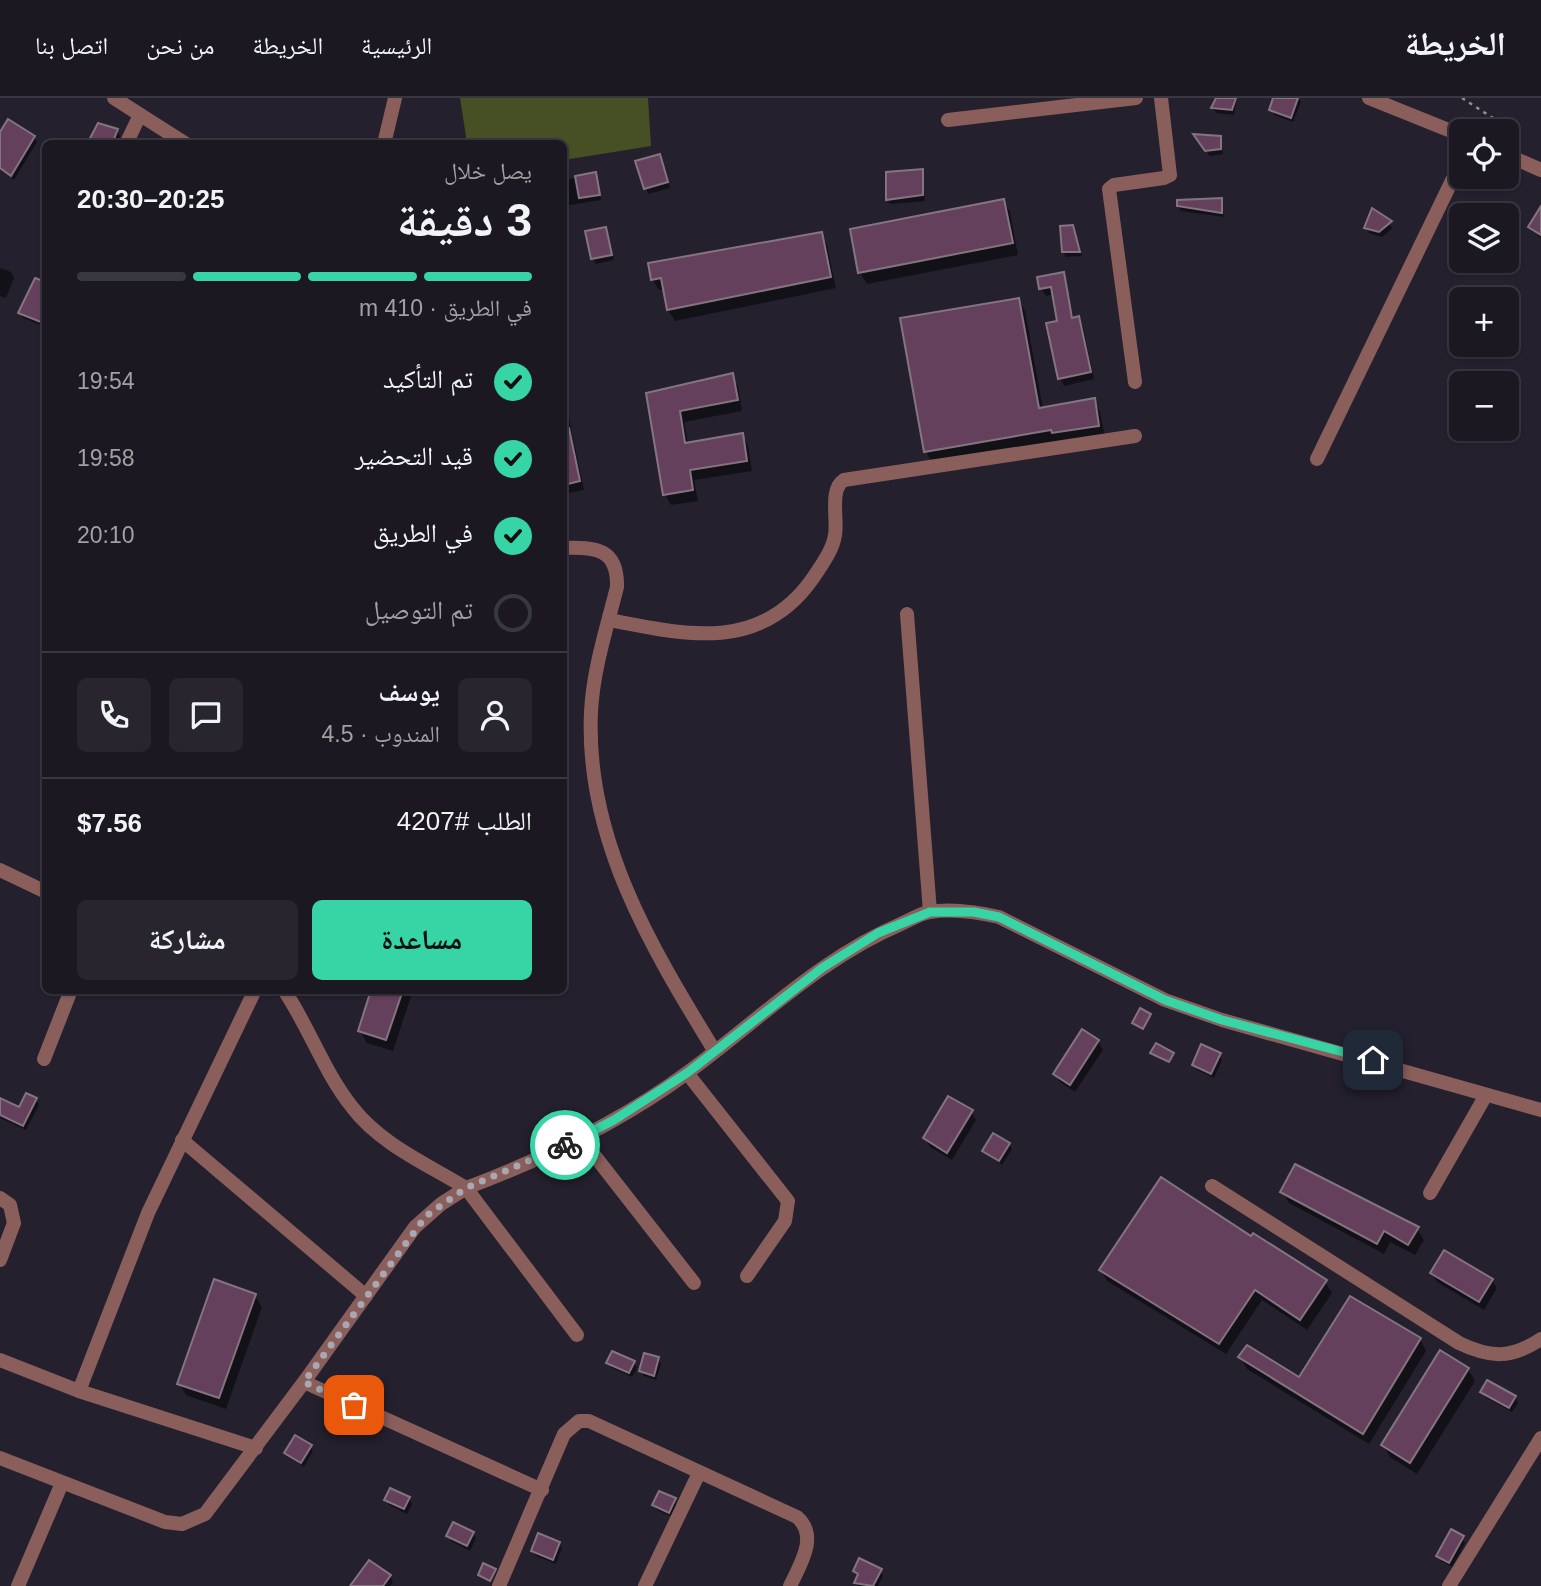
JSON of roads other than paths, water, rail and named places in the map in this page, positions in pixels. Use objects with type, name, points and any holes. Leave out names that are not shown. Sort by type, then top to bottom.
[{"type":"street","points":[[114,98],[180,140]]},
{"type":"street","points":[[385,140],[395,98]]},
{"type":"street","points":[[948,120],[1136,98]]},
{"type":"street","points":[[1135,382],[1109,189],[1114,185],[1164,178],[1170,174],[1161,98]]},
{"type":"street","points":[[1369,98],[1449,130]]},
{"type":"street","points":[[128,140],[140,115]]},
{"type":"street","points":[[1519,160],[1541,170]]},
{"type":"street","points":[[1317,459],[1449,187]]},
{"type":"street","points":[[609,620],[662,631],[709,634],[736,632],[761,624],[787,607],[805,589],[822,564],[835,538],[836,490],[844,480],[1135,436]]},
{"type":"street","points":[[567,548],[600,551],[613,561],[617,572],[617,587],[591,708],[592,767],[607,834],[623,886],[642,929],[714,1050]]},
{"type":"street","points":[[907,614],[930,912]]},
{"type":"street","points":[[0,870],[42,890]]},
{"type":"street","points":[[0,1458],[139,1513],[182,1524],[205,1514],[256,1448],[415,1227],[442,1204],[466,1188],[507,1173],[580,1137],[687,1073],[822,968],[878,933],[930,912],[974,912],[999,917],[1165,1000],[1541,1110]]},
{"type":"street","points":[[44,1059],[69,994]]},
{"type":"street","points":[[79,1391],[148,1213],[253,994]]},
{"type":"street","points":[[287,994],[303,1018],[350,1106],[386,1140],[466,1188],[577,1335]]},
{"type":"street","points":[[687,1073],[788,1201],[785,1221],[747,1276]]},
{"type":"street","points":[[1430,1193],[1486,1094]]},
{"type":"street","points":[[580,1137],[694,1283]]},
{"type":"street","points":[[182,1140],[366,1296]]},
{"type":"street","points":[[1212,1186],[1459,1343],[1482,1354],[1511,1354],[1541,1339]]},
{"type":"street","points":[[0,1198],[10,1205],[14,1223],[0,1260]]},
{"type":"street","points":[[0,1360],[79,1391],[256,1448]]},
{"type":"street","points":[[304,1382],[542,1490]]},
{"type":"street","points":[[499,1586],[565,1434],[579,1421],[600,1424],[805,1523],[808,1543],[790,1586]]},
{"type":"street","points":[[1448,1586],[1541,1438]]},
{"type":"street","points":[[645,1586],[699,1473]]},
{"type":"street","points":[[18,1586],[62,1483]]}]
